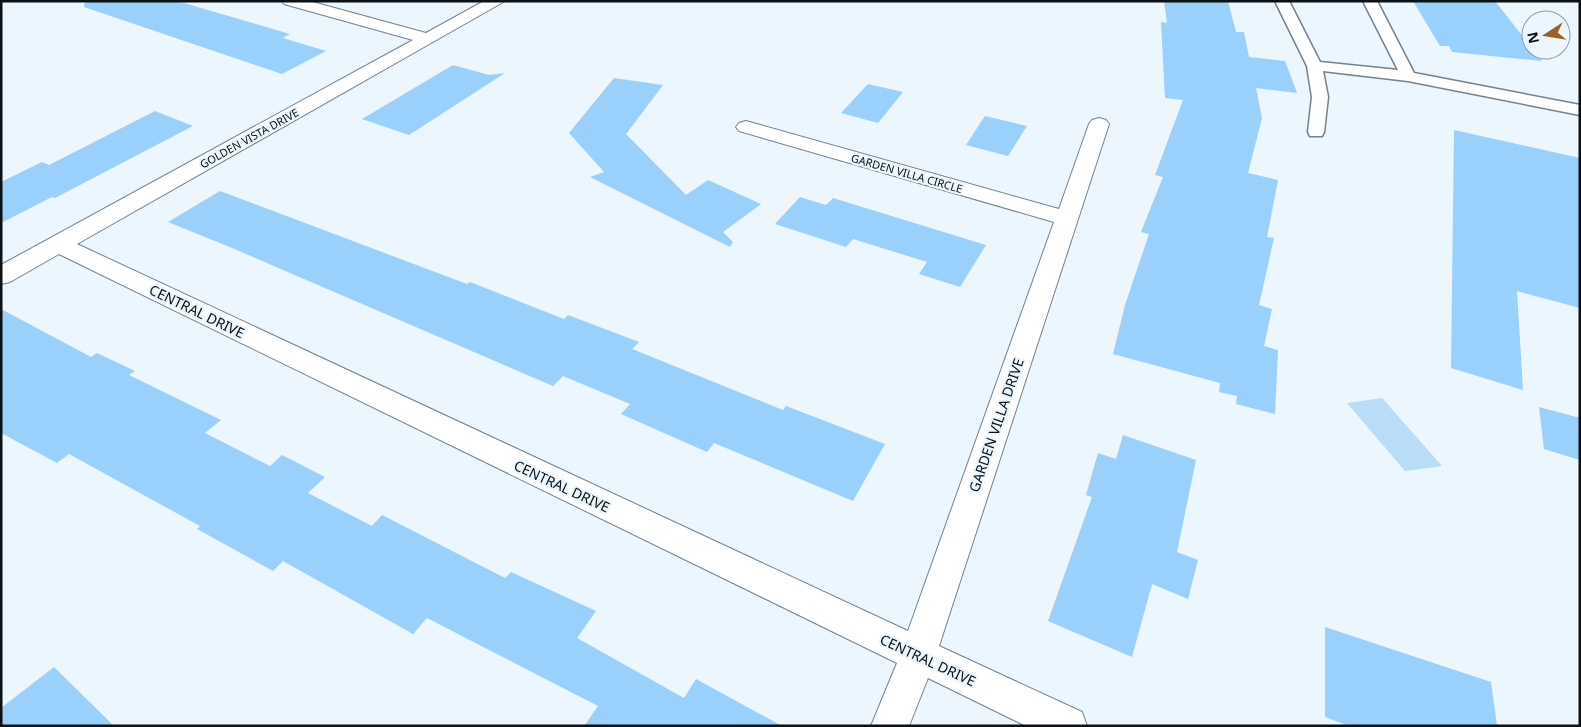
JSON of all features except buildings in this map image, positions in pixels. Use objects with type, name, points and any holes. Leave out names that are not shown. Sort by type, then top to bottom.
[{"type":"street","points":[[290,1],[427,40]]},
{"type":"street","name":"GOLDEN VISTA DRIVE","points":[[1,276],[497,1]]},
{"type":"street","name":"GARDEN VILLA DRIVE","points":[[890,726],[918,655],[1099,124]]},
{"type":"street","name":"GARDEN VILLA CIRCLE","points":[[746,127],[1067,218]]},
{"type":"street","name":"CENTRAL DRIVE","points":[[58,244],[1068,726]]},
{"type":"lane","points":[[1282,1],[1314,66],[1320,97],[1316,132]]},
{"type":"lane","points":[[1370,1],[1408,76]]},
{"type":"lane","points":[[1314,66],[1408,76],[1580,110]]},
{"type":"shaded area","points":[[1382,398],[1442,466],[1405,471],[1347,403]]}]
